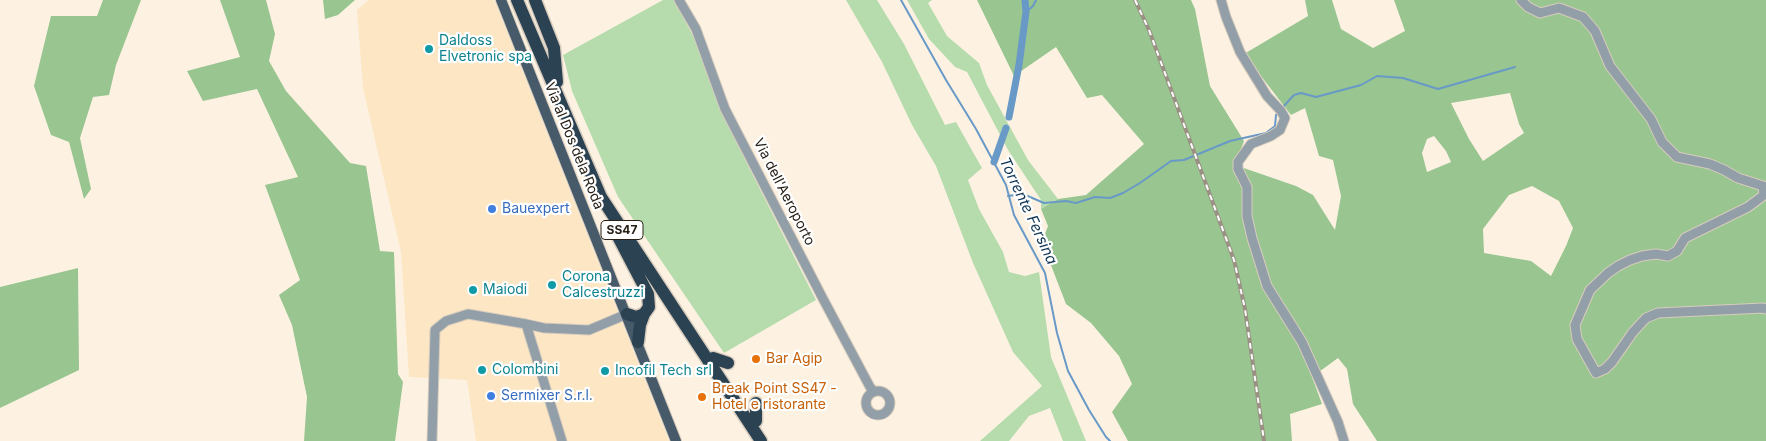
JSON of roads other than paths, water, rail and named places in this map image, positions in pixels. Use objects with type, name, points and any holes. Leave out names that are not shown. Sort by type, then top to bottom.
[{"type":"highway","name":"SS47","points":[[516,0],[601,197],[761,441]]},
{"type":"highway","name":"SS47","points":[[523,0],[589,157],[623,224],[756,421],[767,441]]},
{"type":"highway","points":[[536,0],[554,48],[557,82]]},
{"type":"highway","points":[[601,197],[614,232],[648,294],[649,307],[640,325],[638,342]]},
{"type":"highway","points":[[627,314],[636,317],[644,314]]},
{"type":"highway","points":[[713,358],[728,363]]},
{"type":"highway","points":[[756,403],[756,421]]},
{"type":"main road","name":"Via al Dos dela Roda","points":[[501,0],[676,441]]},
{"type":"street","name":"Via dell'Aeroporto","points":[[679,0],[696,29],[725,109],[821,295],[870,388],[874,392]]},
{"type":"street","points":[[1221,0],[1240,52],[1267,96],[1285,118],[1280,130],[1252,144],[1238,162],[1238,169],[1248,187],[1248,216],[1252,238],[1267,286],[1302,342],[1338,422],[1344,441]]},
{"type":"street","points":[[1521,0],[1528,8],[1540,13],[1559,8],[1584,17],[1595,31],[1610,66],[1651,119],[1662,142],[1677,157],[1710,164],[1738,178],[1764,186],[1764,195],[1748,207],[1684,238],[1678,251],[1668,256],[1656,254],[1630,260],[1608,273],[1590,290],[1575,325],[1577,339],[1596,373],[1605,369],[1612,362],[1633,332],[1646,318],[1658,313],[1766,309]]},
{"type":"street","points":[[432,441],[436,330],[446,321],[468,314],[544,328],[589,330],[627,314]]},
{"type":"street","points":[[526,324],[562,441]]},
{"type":"waterway","name":"Torrente Fersina","points":[[901,0],[976,129],[1006,185],[1014,215],[1045,273],[1057,333],[1068,371],[1089,410],[1110,441]]},
{"type":"waterway","points":[[1009,117],[1019,65],[1026,12],[1025,0]]},
{"type":"waterway","points":[[1026,12],[1033,6],[1036,0]]},
{"type":"waterway","points":[[1282,108],[1294,95],[1301,93],[1316,97],[1361,85],[1377,76],[1403,78],[1438,89],[1515,67]]},
{"type":"waterway","points":[[1008,196],[1023,194],[1044,203],[1066,201],[1076,203],[1095,197],[1110,198],[1140,183],[1171,161],[1184,160],[1230,141],[1266,133],[1275,126],[1276,115],[1279,112]]},
{"type":"waterway","points":[[994,162],[1006,128]]},
{"type":"railway","points":[[1135,0],[1149,30],[1234,260],[1245,309],[1264,441]]},
{"type":"place","name":"Daldoss Elvetronic spa","points":[[429,49]]},
{"type":"place","name":"Bauexpert","points":[[492,209]]},
{"type":"place","name":"Corona Calcestruzzi","points":[[552,285]]},
{"type":"place","name":"Maiodi","points":[[473,290]]},
{"type":"place","name":"Bar Agip","points":[[756,359]]},
{"type":"place","name":"Colombini","points":[[482,370]]},
{"type":"place","name":"Incofil Tech srl","points":[[605,371]]},
{"type":"place","name":"Sermixer S.r.l.","points":[[491,396]]},
{"type":"place","name":"Break Point SS47 - Hotel e ristorante","points":[[702,397]]}]
